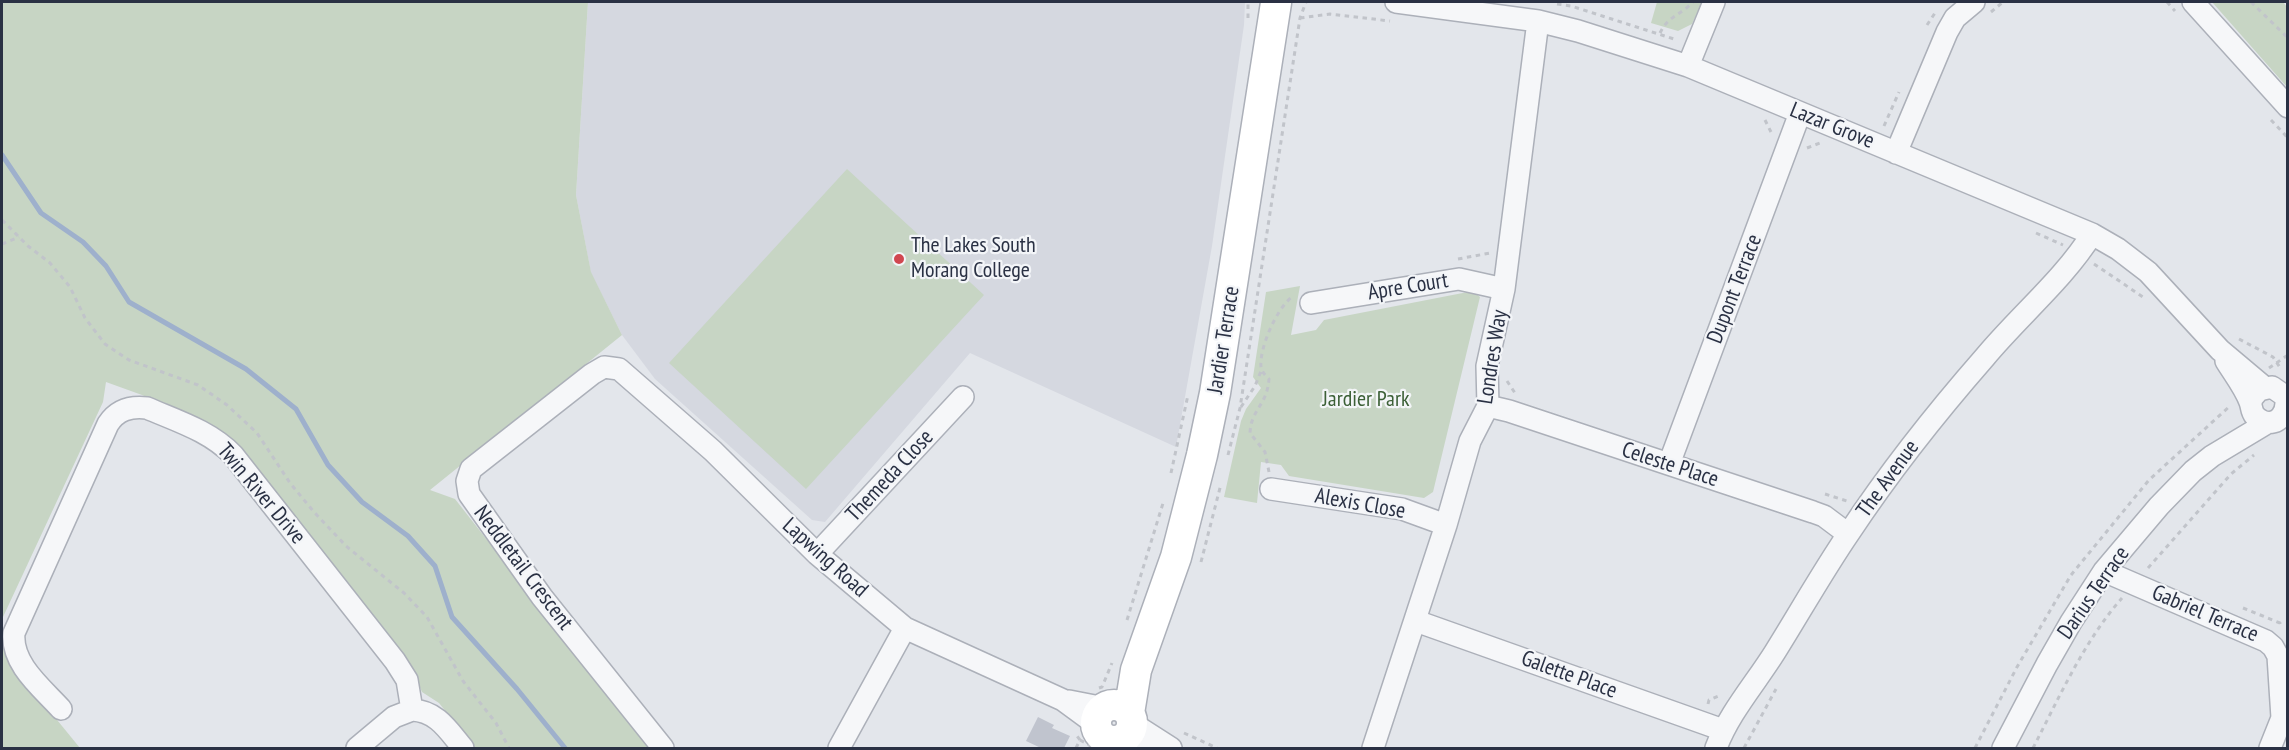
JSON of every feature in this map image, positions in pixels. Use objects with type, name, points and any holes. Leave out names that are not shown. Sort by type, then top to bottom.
[{"type":"street","name":"Lazar Grove","points":[[1396,2],[1538,21],[1578,31],[1688,66],[2092,234],[2118,249],[2148,272],[2220,350],[2275,384]]},
{"type":"street","points":[[1688,66],[1714,2]]},
{"type":"street","points":[[2193,2],[2288,107]]},
{"type":"street","name":"Jardier Terrace","points":[[1103,729],[1126,662],[1176,557],[1202,455],[1213,404],[1276,5]]},
{"type":"street","points":[[1896,153],[1955,18],[1982,8]]},
{"type":"street","name":"Londres Way","points":[[1374,748],[1416,621],[1470,441],[1488,406],[1487,366],[1504,289],[1538,21]]},
{"type":"street","name":"Dupont Terrace","points":[[1669,464],[1800,113]]},
{"type":"street","name":"The Avenue","points":[[1720,739],[1848,534],[1881,486],[1955,391],[2005,333],[2079,254],[2092,234]]},
{"type":"street","name":"Apre Court","points":[[1311,303],[1458,279],[1504,289]]},
{"type":"street","name":"Lazar Grove","points":[[2220,350],[2248,410]]},
{"type":"street","name":"Neddletail Crescent","points":[[619,369],[604,367],[592,374],[471,469],[467,481],[468,494],[542,597],[663,748]]},
{"type":"street","name":"Lapwing Road","points":[[619,369],[713,451],[818,554],[905,628],[1063,700],[1103,729]]},
{"type":"street","points":[[2275,384],[2285,396],[2287,406],[2282,417],[2267,423],[2256,418],[2248,410],[2255,393],[2275,384]]},
{"type":"street","name":"Themeda Close","points":[[818,554],[963,397]]},
{"type":"street","name":"Celeste Place","points":[[1488,406],[1824,516],[1848,534]]},
{"type":"street","name":"Twin River Drive","points":[[61,709],[21,664],[14,646],[14,633],[108,424],[119,412],[140,407],[204,433],[223,445],[233,455],[395,662],[407,680],[412,710]]},
{"type":"street","name":"Darius Terrace","points":[[2212,456],[2248,410]]},
{"type":"street","name":"Darius Terrace","points":[[2002,748],[2047,663],[2104,571],[2159,506],[2193,471],[2212,456],[2267,423]]},
{"type":"street","name":"Alexis Close","points":[[1271,489],[1402,510],[1446,525]]},
{"type":"street","name":"Gabriel Terrace","points":[[2104,571],[2266,641],[2273,647],[2278,657],[2282,718],[2270,748]]},
{"type":"street","name":"Galette Place","points":[[1416,621],[1720,739]]},
{"type":"street","points":[[840,748],[905,628]]},
{"type":"street","points":[[357,748],[393,717],[412,710],[431,713],[440,720],[463,748]]},
{"type":"street","points":[[1103,729],[1173,742]]},
{"type":"path","points":[[1648,54],[1665,22],[1693,2]]},
{"type":"path","points":[[1982,8],[2003,2]]},
{"type":"path","points":[[2251,2],[2288,38]]},
{"type":"path","points":[[1246,28],[1276,5],[1401,22]]},
{"type":"path","points":[[1756,116],[1766,121],[1772,135],[1806,148],[1822,142]]},
{"type":"path","points":[[2030,231],[2079,254],[2146,299]]},
{"type":"path","points":[[2,244],[19,237]]},
{"type":"path","points":[[1240,408],[1256,386],[1262,370],[1261,359],[1266,340],[1286,302],[1295,295],[1300,295],[1311,303]]},
{"type":"path","points":[[1262,370],[1269,379],[1268,393],[1263,404],[1253,415],[1250,433],[1265,452],[1271,489]]},
{"type":"path","points":[[1170,479],[1190,387]]},
{"type":"path","points":[[2228,398],[2248,410]]},
{"type":"path","points":[[1126,621],[1167,491]]},
{"type":"path","points":[[1103,729],[1097,688],[1102,687],[1126,662]]},
{"type":"path","points":[[1744,748],[1777,686]]},
{"type":"path","points":[[1173,742],[1217,748]]},
{"type":"shaded area","name":"The Lakes South Morang College","points":[[588,2],[1245,2],[1244,25],[1212,246],[1176,447],[970,353],[825,522],[812,520],[655,379],[622,335],[591,273],[576,195]]},
{"type":"green space","points":[[2,2],[588,2],[576,195],[591,272],[622,335],[430,490],[455,499],[650,748],[475,748],[439,703],[422,692],[410,665],[220,432],[142,395],[106,382],[103,402],[3,617],[2,639]]},
{"type":"green space","points":[[1657,2],[1702,2],[1692,24],[1678,31],[1651,23]]},
{"type":"green space","points":[[2212,2],[2283,2],[2287,7],[2287,87]]},
{"type":"green space","points":[[847,169],[984,295],[806,489],[669,363]]},
{"type":"green space","name":"Jardier Park","points":[[1300,286],[1291,335],[1316,330],[1324,320],[1473,291],[1480,297],[1433,492],[1424,498],[1289,476],[1281,465],[1261,462],[1257,503],[1224,497],[1241,421],[1246,409],[1261,388],[1253,377],[1266,292]]},
{"type":"green space","points":[[2,639],[8,660],[80,748],[2,748]]},
{"type":"building","points":[[1038,717],[1054,725],[1052,728],[1070,736],[1064,748],[1041,748],[1026,741]]},
{"type":"waterway","points":[[2,155],[41,213],[83,242],[106,266],[129,302],[246,369],[296,409],[328,465],[362,502],[408,536],[435,566],[452,617],[517,689],[565,748]]},
{"type":"place","name":"The Lakes South Morang College","points":[[899,259]]}]
